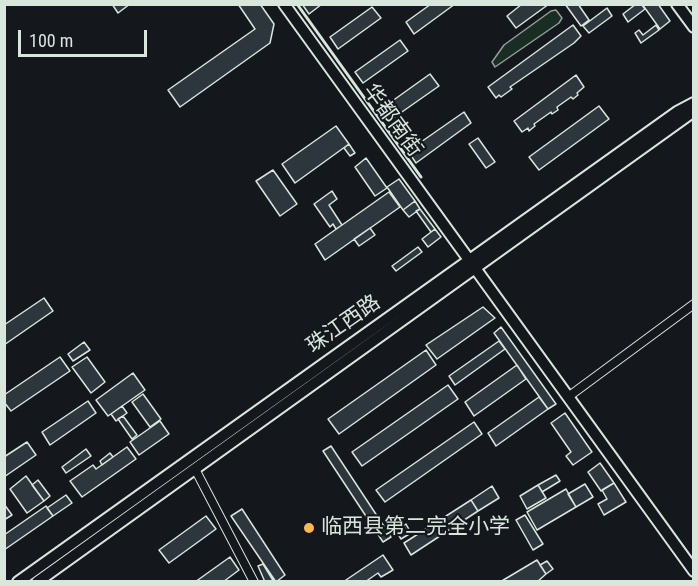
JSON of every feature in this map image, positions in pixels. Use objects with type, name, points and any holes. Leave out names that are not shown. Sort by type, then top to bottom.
[{"type":"main road","name":"华都南街","points":[[284,4],[693,571]]},
{"type":"main road","points":[[677,4],[693,27]]},
{"type":"main road","name":"珠江西路","points":[[37,582],[195,469],[693,103]]},
{"type":"main road","name":"珠江西路","points":[[18,582],[693,111]]},
{"type":"street","points":[[568,397],[693,304]]},
{"type":"street","points":[[195,469],[254,582]]},
{"type":"green space","points":[[556,10],[562,18],[559,23],[495,67],[492,62],[504,45],[551,11]]},
{"type":"building","points":[[112,4],[130,4],[118,13]]},
{"type":"building","points":[[238,4],[260,4],[274,24],[270,43],[180,107],[168,90],[255,29]]},
{"type":"building","points":[[302,4],[322,4],[309,14]]},
{"type":"building","points":[[431,4],[455,4],[414,34],[406,22]]},
{"type":"building","points":[[522,4],[549,4],[516,28],[507,16]]},
{"type":"building","points":[[565,4],[578,4],[589,20],[581,26]]},
{"type":"building","points":[[636,4],[641,4],[645,9],[628,22],[623,14]]},
{"type":"building","points":[[642,4],[658,4],[670,21],[660,29]]},
{"type":"building","points":[[372,7],[381,18],[338,49],[330,37]]},
{"type":"building","points":[[607,8],[612,16],[589,33],[583,26]]},
{"type":"building","points":[[573,25],[581,36],[574,43],[510,87],[512,89],[501,97],[499,95],[496,98],[488,87]]},
{"type":"building","points":[[656,25],[659,30],[641,43],[635,33],[639,30],[643,35]]},
{"type":"building","points":[[400,40],[408,51],[363,83],[355,72]]},
{"type":"building","points":[[430,74],[439,86],[389,121],[381,109]]},
{"type":"building","points":[[576,75],[584,87],[577,93],[578,95],[557,107],[558,110],[534,124],[535,126],[529,131],[528,128],[522,132],[514,121]]},
{"type":"building","points":[[599,106],[609,119],[539,170],[529,157]]},
{"type":"building","points":[[464,112],[471,123],[416,163],[408,151]]},
{"type":"building","points":[[336,126],[349,144],[295,183],[282,164]]},
{"type":"building","points":[[478,138],[495,162],[486,168],[469,144]]},
{"type":"building","points":[[349,144],[355,153],[350,156],[344,148]]},
{"type":"building","points":[[366,158],[387,188],[375,196],[355,167]]},
{"type":"building","points":[[273,170],[297,204],[280,216],[256,181]]},
{"type":"building","points":[[399,179],[415,201],[403,210],[387,187]]},
{"type":"building","points":[[332,191],[337,199],[329,205],[342,225],[336,229],[333,224],[330,227],[314,204]]},
{"type":"building","points":[[389,192],[400,207],[325,260],[315,244]]},
{"type":"building","points":[[415,201],[420,209],[409,217],[403,210]]},
{"type":"building","points":[[420,209],[435,229],[431,232],[416,211]]},
{"type":"building","points":[[370,228],[375,235],[359,246],[354,239]]},
{"type":"building","points":[[435,229],[441,237],[428,247],[422,239]]},
{"type":"building","points":[[418,247],[422,252],[396,271],[392,266]]},
{"type":"building","points":[[44,298],[53,311],[4,345],[4,325]]},
{"type":"building","points":[[483,307],[495,318],[437,359],[426,345]]},
{"type":"building","points":[[501,327],[556,404],[548,409],[494,333]]},
{"type":"building","points":[[499,341],[505,349],[455,385],[449,376]]},
{"type":"building","points":[[84,342],[90,350],[73,361],[68,354]]},
{"type":"building","points":[[426,350],[436,365],[339,434],[328,419]]},
{"type":"building","points":[[60,357],[70,371],[11,411],[4,402],[4,395]]},
{"type":"building","points":[[87,357],[105,382],[91,393],[72,367]]},
{"type":"building","points":[[517,365],[526,379],[474,416],[465,402]]},
{"type":"building","points":[[133,373],[145,390],[108,416],[96,400]]},
{"type":"building","points":[[448,385],[458,399],[362,466],[352,452]]},
{"type":"building","points":[[143,394],[161,419],[150,427],[132,402]]},
{"type":"building","points":[[539,397],[548,409],[496,446],[488,433]]},
{"type":"building","points":[[88,401],[96,413],[50,445],[42,432]]},
{"type":"building","points":[[122,406],[127,413],[116,421],[111,414]]},
{"type":"building","points":[[565,413],[592,452],[573,465],[566,456],[571,452],[551,423]]},
{"type":"building","points":[[123,416],[137,435],[132,439],[118,419]]},
{"type":"building","points":[[160,421],[169,434],[139,455],[130,442]]},
{"type":"building","points":[[474,422],[482,434],[385,502],[376,490]]},
{"type":"building","points":[[27,442],[36,455],[4,477],[4,457]]},
{"type":"building","points":[[331,446],[391,537],[383,542],[323,451]]},
{"type":"building","points":[[127,447],[136,459],[82,497],[70,481],[93,465],[96,469]]},
{"type":"building","points":[[86,449],[91,456],[66,473],[62,467]]},
{"type":"building","points":[[110,453],[113,457],[102,465],[100,461]]},
{"type":"building","points":[[600,463],[614,483],[601,491],[588,472]]},
{"type":"building","points":[[556,475],[560,481],[542,492],[538,485]]},
{"type":"building","points":[[26,476],[44,501],[27,513],[10,489]]},
{"type":"building","points":[[38,480],[50,496],[44,501],[32,485]]},
{"type":"building","points":[[614,483],[626,502],[604,515],[598,504],[607,499],[602,490]]},
{"type":"building","points":[[585,484],[593,497],[576,507],[568,494]]},
{"type":"building","points":[[538,485],[546,498],[527,509],[520,496]]},
{"type":"building","points":[[492,486],[499,498],[478,511],[471,500]]},
{"type":"building","points":[[566,489],[576,507],[537,530],[527,512]]},
{"type":"building","points":[[66,495],[72,503],[53,516],[47,508]]},
{"type":"building","points":[[471,500],[478,511],[411,555],[404,543]]},
{"type":"building","points":[[4,504],[12,515],[4,520]]},
{"type":"building","points":[[46,506],[53,516],[4,550],[4,535]]},
{"type":"building","points":[[242,509],[285,575],[276,582],[231,516]]},
{"type":"building","points":[[525,515],[543,544],[533,550],[516,520]]},
{"type":"building","points":[[206,516],[216,529],[169,563],[159,550]]},
{"type":"building","points":[[406,524],[411,533],[401,539],[396,531]]},
{"type":"building","points":[[383,555],[393,570],[381,577],[378,573],[365,582],[343,582]]},
{"type":"building","points":[[230,557],[239,570],[223,582],[195,582]]},
{"type":"building","points":[[537,560],[546,574],[537,582],[500,582]]},
{"type":"building","points":[[547,561],[553,569],[546,574],[540,565]]},
{"type":"building","points":[[263,564],[274,582],[265,582],[258,566]]},
{"type":"wall","points":[[297,4],[421,177]]},
{"type":"place","name":"临西县第二完全小学","points":[[309,528]]}]
